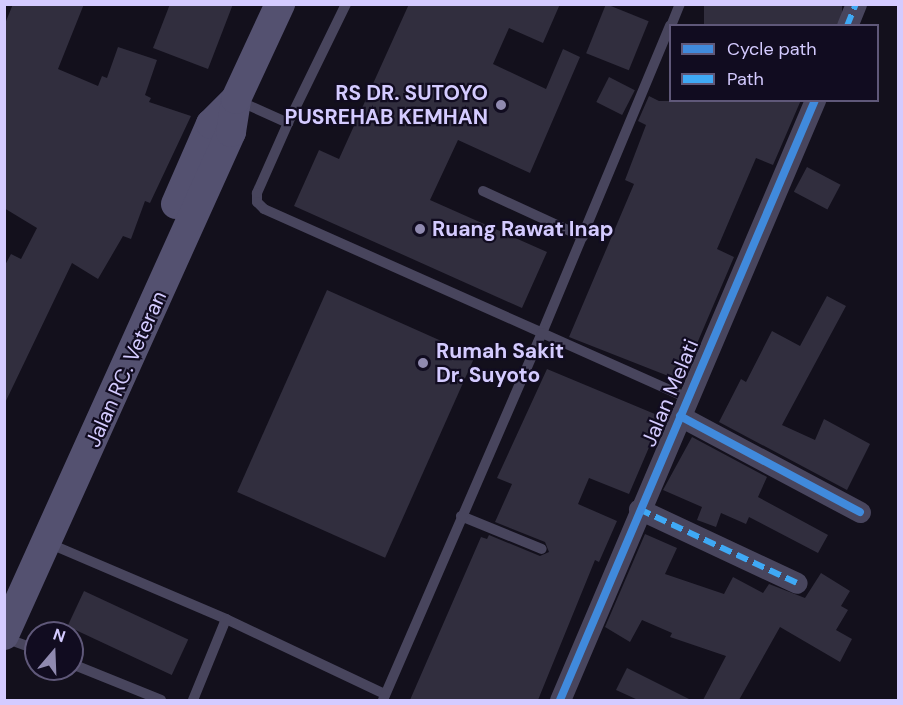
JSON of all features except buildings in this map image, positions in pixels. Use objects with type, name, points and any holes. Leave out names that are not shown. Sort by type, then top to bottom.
[{"type":"main road","name":"Jalan RC. Veteran","points":[[4,636],[41,539],[89,428],[211,124],[236,99],[280,4]]},
{"type":"main road","name":"Jalan RC. Veteran","points":[[4,587],[41,539]]},
{"type":"street","points":[[848,24],[856,4]]},
{"type":"street","name":"Jalan Melati","points":[[563,700],[639,509],[814,102]]},
{"type":"street","points":[[683,407],[860,512]]},
{"type":"street","points":[[639,509],[797,583]]},
{"type":"lane","points":[[346,4],[288,123],[257,193],[257,202],[262,207],[542,333],[683,407]]},
{"type":"lane","points":[[672,24],[680,4]]},
{"type":"lane","points":[[41,539],[226,620],[384,697],[542,333],[669,31]]},
{"type":"lane","points":[[236,99],[288,123]]},
{"type":"lane","points":[[483,191],[583,237]]},
{"type":"lane","points":[[461,516],[542,549]]},
{"type":"lane","points":[[193,700],[226,620]]},
{"type":"lane","points":[[4,636],[24,645]]},
{"type":"lane","points":[[84,669],[161,700]]},
{"type":"marked path","points":[[848,24],[856,4]]},
{"type":"marked path","points":[[639,509],[797,583]]},
{"type":"cycle path","points":[[560,700],[814,102]]},
{"type":"cycle path","points":[[680,416],[860,512]]},
{"type":"place","name":"RS DR. SUTOYO PUSREHAB KEMHAN","points":[[501,105]]},
{"type":"place","name":"Ruang Rawat Inap","points":[[420,229]]},
{"type":"place","name":"Rumah Sakit Dr. Suyoto","points":[[423,363]]}]
